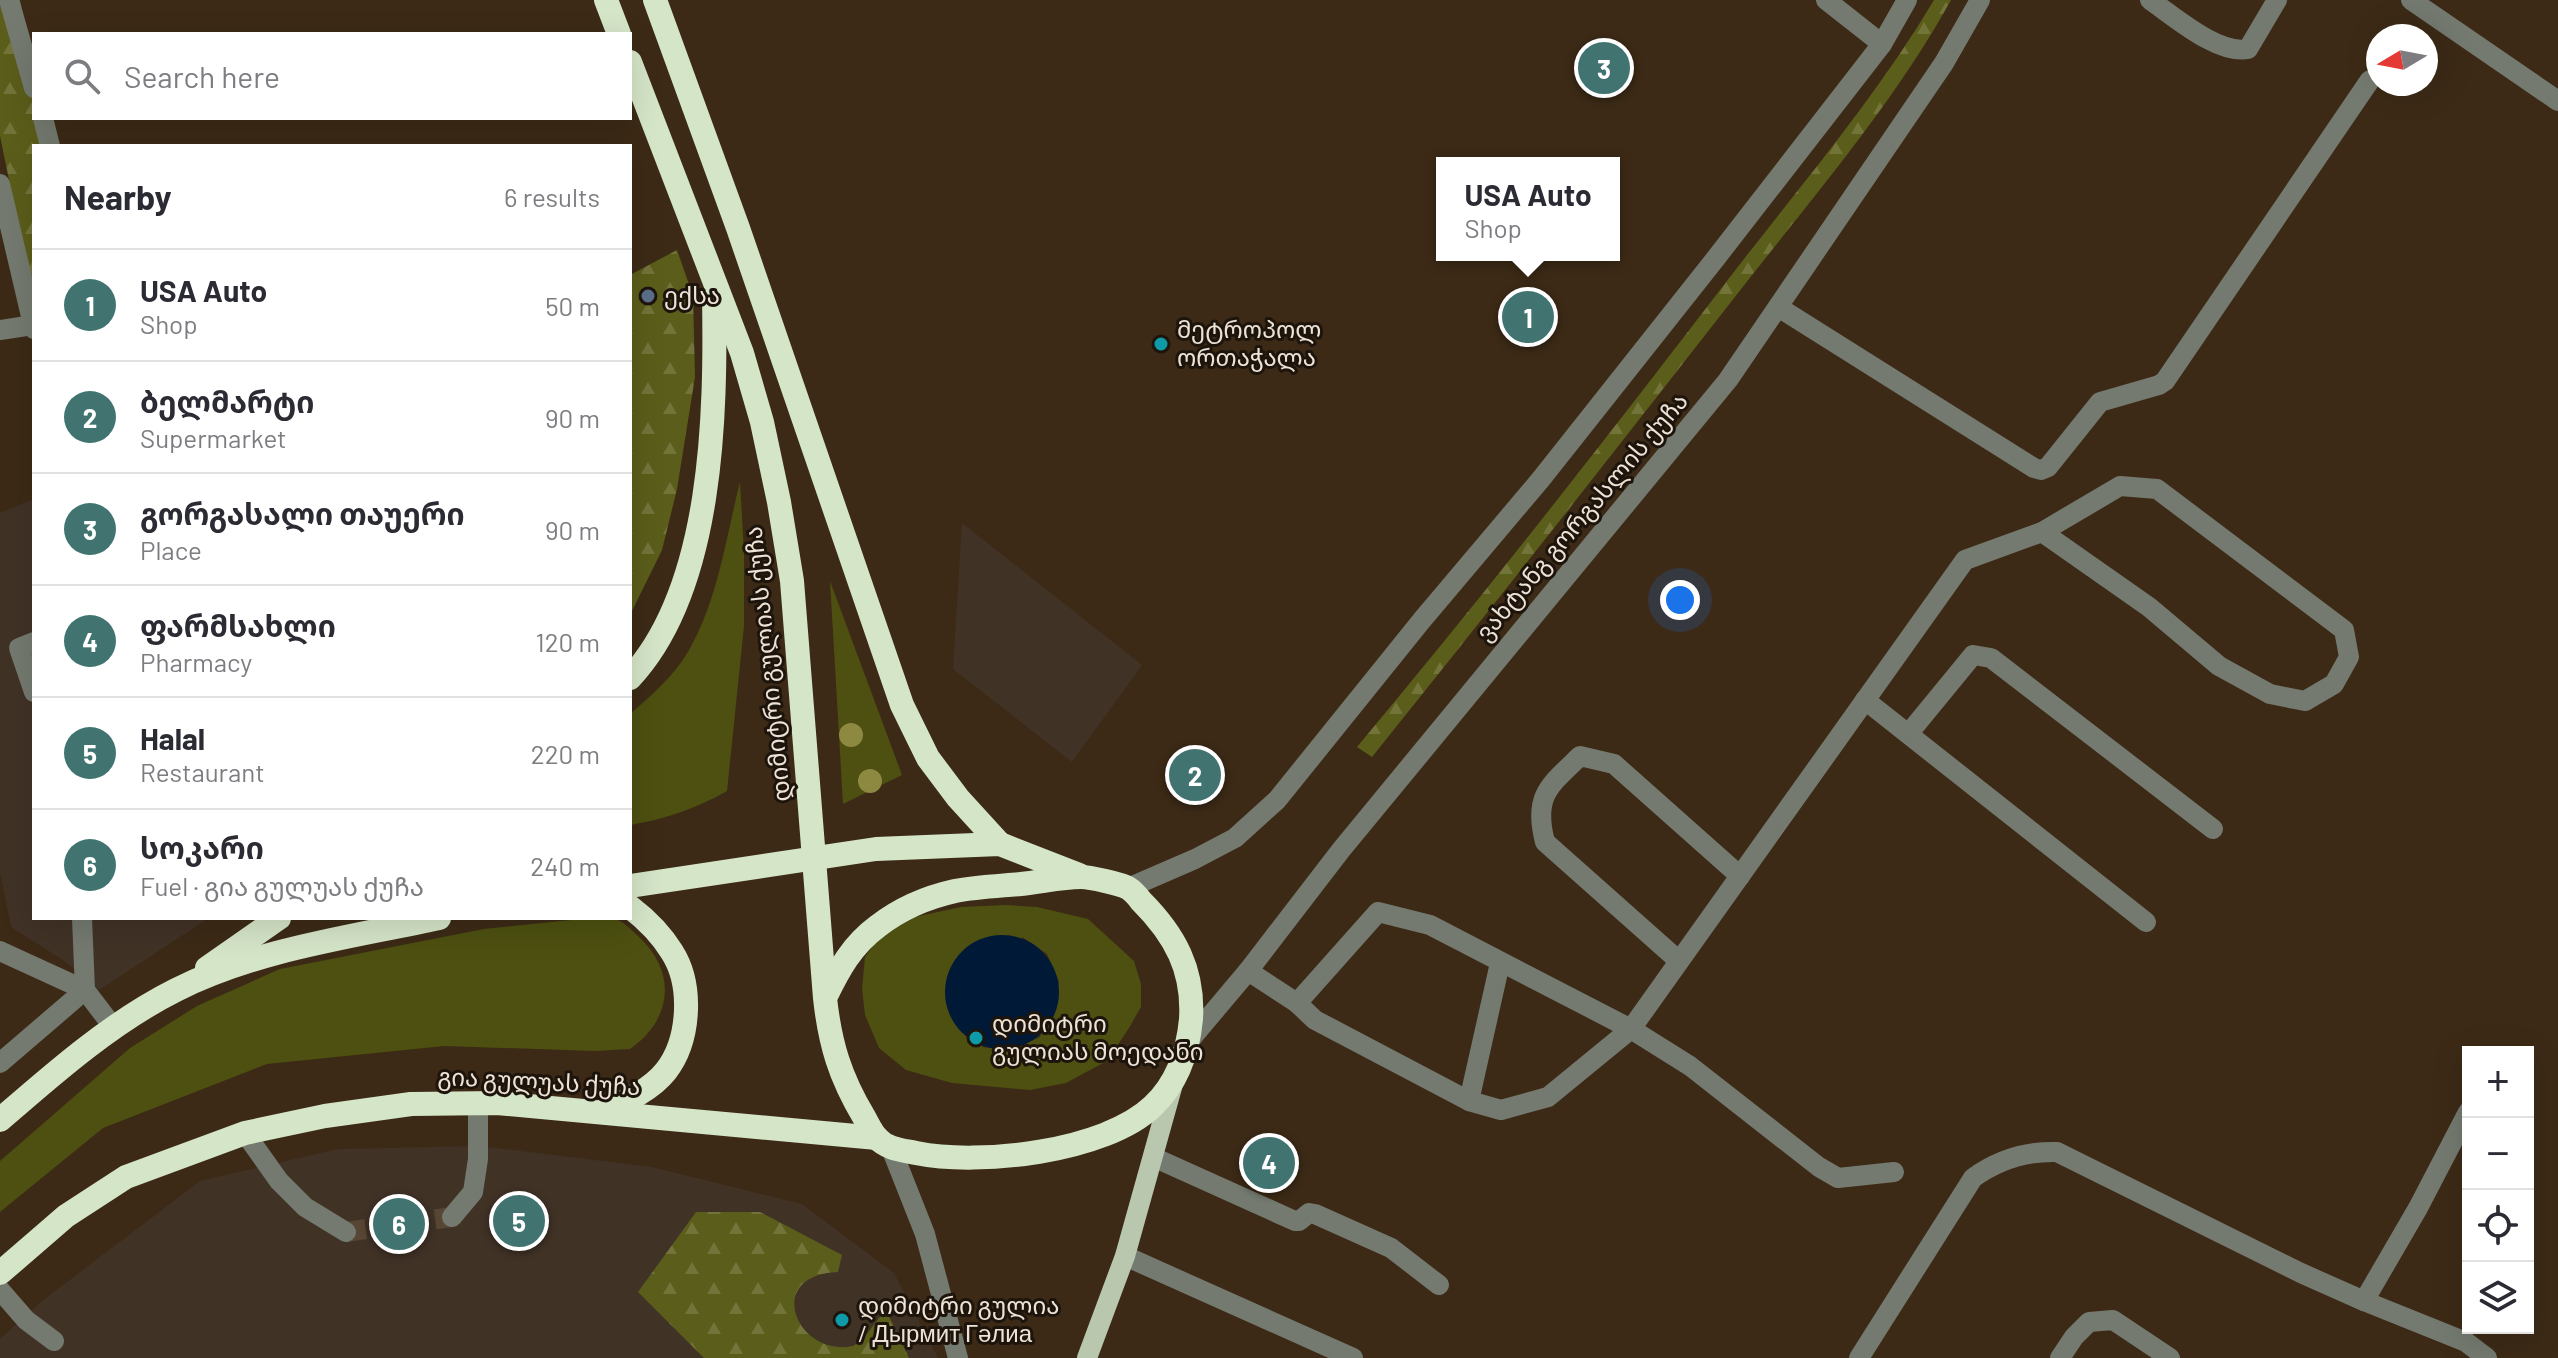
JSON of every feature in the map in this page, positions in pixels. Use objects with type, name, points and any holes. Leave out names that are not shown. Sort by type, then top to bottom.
[{"type":"highway","points":[[606,0],[618,32]]},
{"type":"highway","points":[[655,0],[738,228],[902,705],[928,758],[958,798],[1000,844]]},
{"type":"highway","name":"დიმიტრი გულიას ქუჩა","points":[[632,67],[714,277],[754,394],[792,581],[828,1027],[845,1085],[884,1143]]},
{"type":"highway","points":[[632,676],[666,627],[685,580],[698,529],[715,383],[714,277]]},
{"type":"highway","points":[[632,886],[876,849],[1000,844],[1083,877],[1128,888],[1157,917],[1176,942],[1186,967],[1192,1003],[1189,1041],[1173,1084]]},
{"type":"highway","points":[[825,998],[841,964],[861,939],[911,905],[955,891],[1083,877]]},
{"type":"highway","points":[[604,1111],[641,1093],[666,1071],[686,1023],[685,997],[674,955],[650,923],[632,909]]},
{"type":"highway","points":[[0,1120],[114,1028],[176,990],[276,920]]},
{"type":"highway","points":[[176,990],[257,958],[430,920]]},
{"type":"highway","name":"გია გულუას ქუჩა","points":[[0,1273],[66,1216],[126,1177],[245,1133],[325,1116],[411,1104],[478,1103],[604,1111],[884,1143],[930,1156],[984,1158],[1052,1149],[1097,1137],[1129,1123],[1152,1108],[1173,1084]]},
{"type":"main road","points":[[1087,1358],[1125,1256],[1173,1084]]},
{"type":"street","points":[[9,0],[32,81]]},
{"type":"street","points":[[1826,0],[1882,44]]},
{"type":"street","points":[[1882,44],[1895,0]]},
{"type":"street","points":[[1128,888],[1235,838],[1277,800],[1422,620],[1551,467],[1882,44],[1907,0]]},
{"type":"street","name":"ვახტანგ გორგასლის ქუჩა","points":[[1189,1041],[1248,971],[1341,850],[1728,380],[1944,63],[1980,0]]},
{"type":"street","points":[[2150,0],[2221,46],[2236,51],[2248,49],[2277,0]]},
{"type":"street","points":[[2411,0],[2558,101]]},
{"type":"street","points":[[1778,307],[2041,470],[2048,467],[2100,402],[2165,381],[2366,86]]},
{"type":"street","points":[[44,120],[50,144]]},
{"type":"street","points":[[0,184],[32,323]]},
{"type":"street","points":[[0,330],[32,327]]},
{"type":"street","points":[[1248,971],[1297,1003],[1315,1020],[1469,1101],[1501,1110],[1548,1097],[1631,1029],[1965,560],[2042,532],[2120,486],[2157,489],[2344,630],[2349,657],[2334,684],[2305,701],[2270,694],[2219,666],[2149,607],[2042,532]]},
{"type":"street","points":[[32,643],[19,648],[32,686]]},
{"type":"street","points":[[1909,733],[1973,655],[1991,658],[2213,829]]},
{"type":"street","points":[[1865,700],[2146,922]]},
{"type":"street","points":[[1679,961],[1545,842],[1540,821],[1546,788],[1580,756],[1614,764],[1740,876]]},
{"type":"street","points":[[1297,1003],[1378,912],[1430,925],[1631,1029],[1690,1066],[1819,1167],[1838,1178],[1894,1172]]},
{"type":"street","points":[[82,920],[85,990]]},
{"type":"street","points":[[0,951],[85,990],[114,1028]]},
{"type":"street","points":[[1469,1101],[1500,963]]},
{"type":"street","points":[[0,1063],[85,990]]},
{"type":"street","points":[[452,1217],[473,1192],[478,1159],[478,1103]]},
{"type":"street","points":[[2364,1301],[2465,1118]]},
{"type":"street","points":[[245,1133],[279,1181],[305,1207],[346,1232]]},
{"type":"street","points":[[884,1143],[925,1234],[958,1358]]},
{"type":"street","points":[[1859,1358],[1973,1178],[1991,1165],[2035,1151],[2057,1152],[2301,1273],[2466,1342],[2487,1358]]},
{"type":"street","points":[[1153,1157],[1295,1221],[1313,1213],[1328,1219],[1391,1248],[1439,1285]]},
{"type":"street","points":[[1125,1256],[1353,1358]]},
{"type":"street","points":[[0,1290],[26,1320],[54,1341]]},
{"type":"street","points":[[2060,1358],[2089,1322],[2113,1320],[2170,1358]]},
{"type":"shaded area","points":[[740,482],[744,626],[727,791],[680,812],[632,825],[632,712],[677,668],[689,650],[707,610]]},
{"type":"shaded area","points":[[32,500],[32,920],[206,920],[99,990],[66,962],[11,927],[0,872],[0,513]]},
{"type":"shaded area","points":[[962,523],[1142,665],[1072,762],[953,669]]},
{"type":"shaded area","points":[[830,581],[902,775],[843,804]]},
{"type":"shaded area","points":[[961,907],[1037,907],[1088,919],[1134,961],[1141,984],[1141,1007],[1107,1061],[1066,1083],[1030,1090],[952,1083],[906,1070],[879,1048],[865,1015],[862,989],[865,957],[880,935],[910,918]],"holes":[[[1022,937],[1047,954],[1059,982],[1040,1037],[1012,1050],[982,1047]]]},
{"type":"shaded area","points":[[572,920],[618,920],[637,935],[660,966],[665,996],[654,1024],[630,1049],[595,1051],[444,1046],[267,1064],[103,1128],[0,1212],[0,1161],[130,1048],[197,1006],[280,969],[484,929]]},
{"type":"shaded area","points":[[478,1146],[652,1167],[802,1204],[894,1273],[938,1358],[0,1358],[0,1339],[42,1301],[200,1181],[338,1149]]},
{"type":"green space","points":[[0,0],[20,0],[32,61],[32,120],[35,120],[48,144],[32,144],[32,291],[0,136]]},
{"type":"green space","points":[[1934,0],[1951,0],[1878,114],[1372,757],[1357,747],[1546,514],[1836,142]]},
{"type":"green space","points":[[677,250],[693,296],[695,377],[677,489],[662,550],[632,611],[632,274]]},
{"type":"green space","points":[[696,1212],[760,1212],[842,1255],[838,1272],[815,1277],[800,1287],[795,1300],[796,1315],[804,1329],[816,1340],[833,1346],[853,1346],[863,1339],[886,1310],[909,1358],[704,1358],[638,1292]]},
{"type":"water","points":[[1002,935],[1024,939],[1043,951],[1055,970],[1059,992],[1055,1014],[1043,1033],[1024,1045],[1002,1049],[980,1045],[961,1033],[949,1014],[945,992],[949,970],[961,951],[980,939]]},
{"type":"tunnel","points":[[346,1232],[452,1217]]},
{"type":"place","name":"გორგასალი თაუერი","points":[[1604,68]]},
{"type":"place","name":"ექსა","points":[[648,296]]},
{"type":"place","name":"USA Auto","points":[[1528,317]]},
{"type":"place","name":"მეტროპოლ ორთაჭალა","points":[[1161,344]]},
{"type":"place","name":"ბელმარტი","points":[[1195,775]]},
{"type":"place","name":"დიმიტრი გულიას მოედანი","points":[[976,1038]]},
{"type":"place","name":"ფარმსახლი","points":[[1269,1163]]},
{"type":"place","name":"Halal","points":[[519,1221]]},
{"type":"place","name":"სოკარი","points":[[399,1224]]},
{"type":"place","name":"დიმიტრი გულია / Дырмит Гәлиа","points":[[842,1320]]}]
